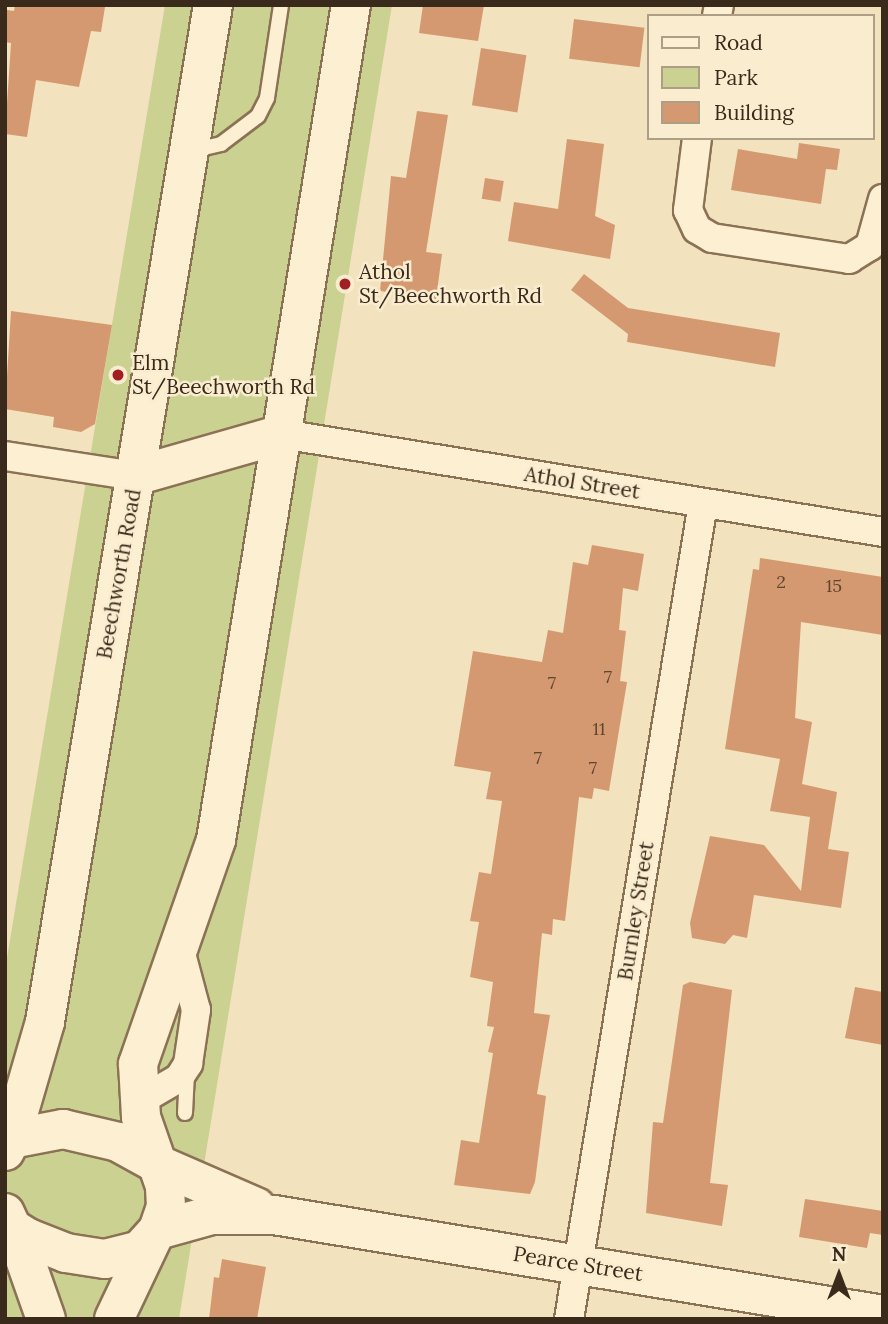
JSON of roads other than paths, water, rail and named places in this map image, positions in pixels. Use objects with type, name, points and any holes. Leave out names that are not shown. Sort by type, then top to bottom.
[{"type":"main road","name":"Beechworth Road","points":[[8,1143],[45,1022],[213,5]]},
{"type":"main road","points":[[114,1319],[156,1233],[167,1199],[138,1102],[143,1039],[216,840],[351,5]]},
{"type":"main road","points":[[135,476],[282,435]]},
{"type":"main road","name":"Pearce Street","points":[[8,1143],[76,1130],[118,1142],[156,1164],[274,1215]]},
{"type":"main road","name":"Pearce Street","points":[[9,1224],[55,1250],[92,1259],[131,1254],[156,1233],[212,1214],[274,1215],[883,1315]]},
{"type":"main road","points":[[9,1224],[46,1319]]},
{"type":"street","points":[[697,140],[688,209],[697,229],[712,238],[849,259],[870,246],[883,199]]},
{"type":"street","name":"Athol Street","points":[[282,435],[883,532]]},
{"type":"street","points":[[5,456],[135,476]]},
{"type":"street","name":"Burnley Street","points":[[569,1319],[704,503]]},
{"type":"street","points":[[138,1102],[181,1077],[188,1065],[196,1010],[179,946]]},
{"type":"lane","points":[[190,151],[221,144],[258,116],[267,97],[281,5]]},
{"type":"lane","points":[[185,1114],[188,1065]]},
{"type":"place","name":"Athol St/Beechworth Rd","points":[[345,284]]},
{"type":"place","name":"Elm St/Beechworth Rd","points":[[118,375]]}]
